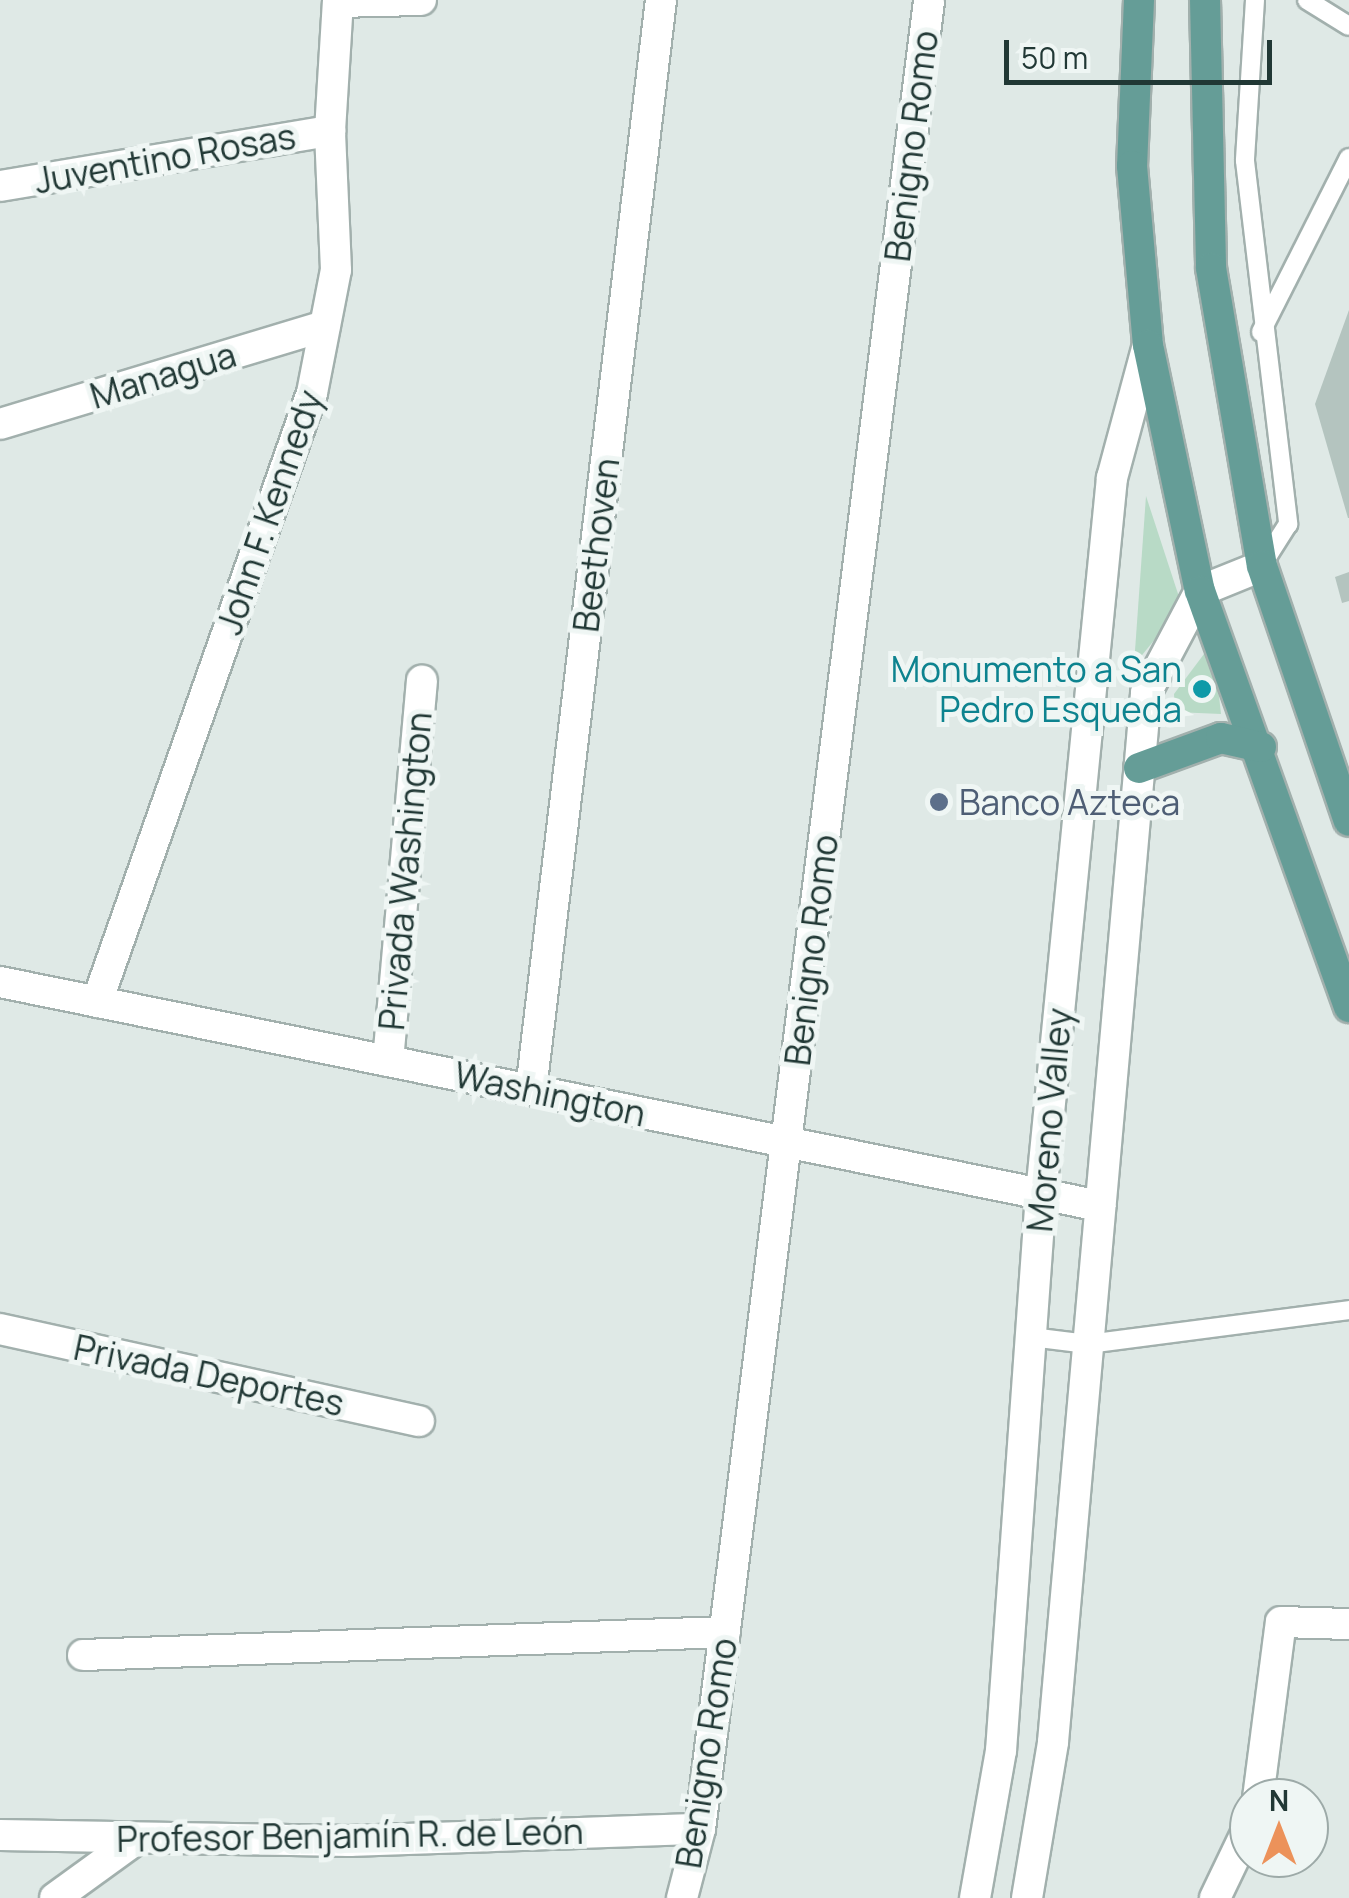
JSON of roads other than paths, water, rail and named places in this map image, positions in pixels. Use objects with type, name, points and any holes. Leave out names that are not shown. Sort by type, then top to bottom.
[{"type":"main road","points":[[1139,0],[1132,166],[1148,345],[1200,591],[1262,747],[1349,1007]]},
{"type":"main road","points":[[1206,0],[1212,268],[1262,566],[1349,821]]},
{"type":"main road","points":[[1140,768],[1222,738],[1262,747]]},
{"type":"street","points":[[337,1],[421,0]]},
{"type":"street","name":"Beethoven","points":[[532,1090],[661,0]]},
{"type":"street","name":"Benigno Romo","points":[[682,1898],[700,1829],[726,1632],[929,0]]},
{"type":"street","name":"John F. Kennedy","points":[[98,1002],[312,393],[336,270],[330,131],[337,1]]},
{"type":"street","name":"Juventino Rosas","points":[[0,186],[330,131]]},
{"type":"street","name":"Managua","points":[[0,424],[325,326]]},
{"type":"street","name":"Moreno Valley","points":[[975,1898],[1001,1751],[1041,1194],[1112,478],[1148,345]]},
{"type":"street","points":[[1200,591],[1262,566]]},
{"type":"street","name":"Moreno Valley","points":[[1026,1898],[1053,1742],[1146,693],[1200,591]]},
{"type":"street","name":"Privada Washington","points":[[388,1061],[422,680]]},
{"type":"street","name":"Washington","points":[[0,982],[1100,1206]]},
{"type":"street","name":"Privada Deportes","points":[[0,1329],[419,1421]]},
{"type":"street","points":[[1261,1778],[1281,1622],[1349,1624]]},
{"type":"street","points":[[82,1655],[726,1632]]},
{"type":"street","name":"Profesor Benjamín R. de León","points":[[0,1835],[348,1841],[700,1829]]},
{"type":"street","points":[[54,1898],[138,1838]]},
{"type":"street","points":[[1214,1898],[1229,1868]]},
{"type":"lane","points":[[1255,0],[1245,162],[1261,333],[1288,524],[1262,566]]},
{"type":"lane","points":[[1307,0],[1349,26]]},
{"type":"lane","points":[[1261,333],[1349,158]]},
{"type":"lane","points":[[1031,1337],[1088,1344],[1349,1310]]},
{"type":"place","name":"Monumento a San Pedro Esqueda","points":[[1202,689]]},
{"type":"place","name":"Banco Azteca","points":[[939,802]]}]
